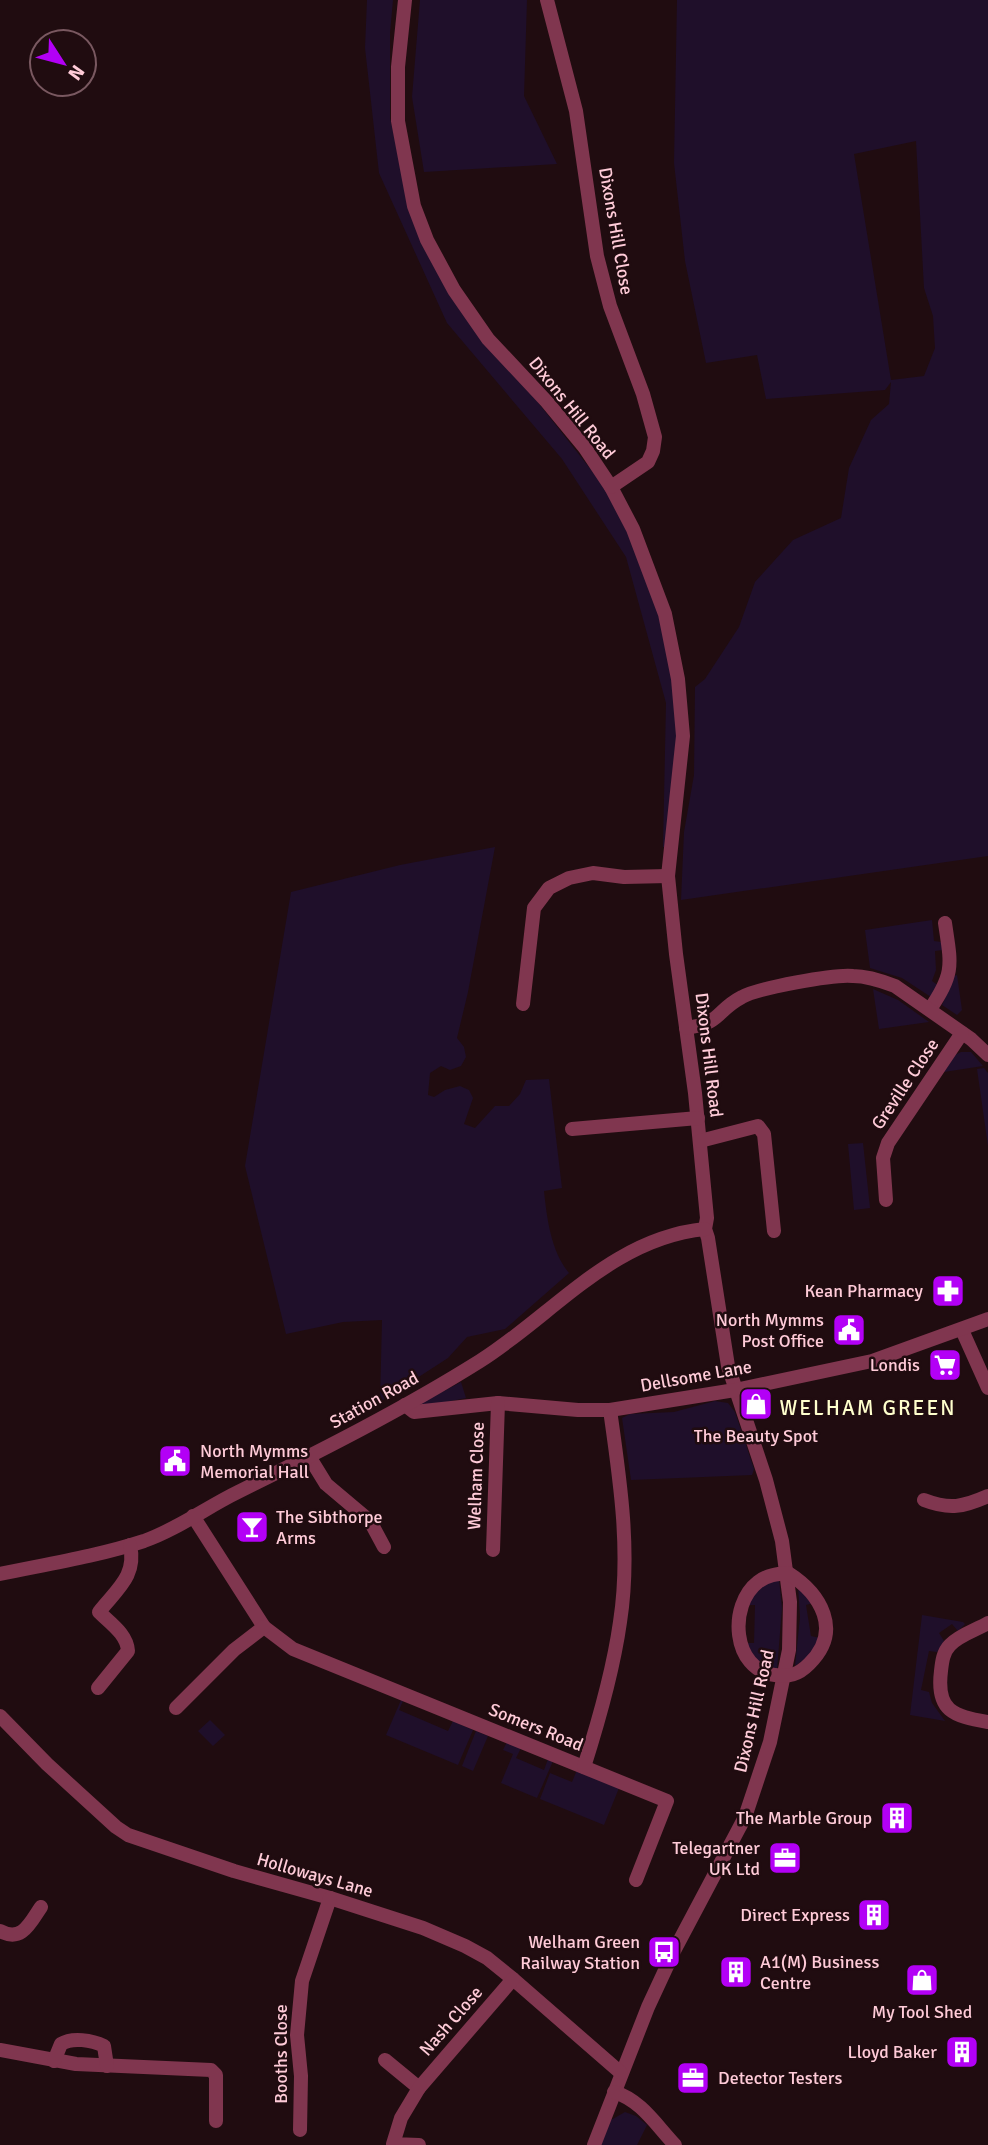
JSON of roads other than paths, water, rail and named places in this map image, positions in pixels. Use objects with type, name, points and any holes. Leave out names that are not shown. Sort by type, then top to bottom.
[{"type":"street","name":"Dixons Hill Road","points":[[405,0],[398,66],[398,121],[414,205],[427,240],[454,290],[488,339],[547,402],[585,448],[611,487],[651,571],[665,614],[678,679],[683,736],[668,876],[698,1118],[707,1218],[705,1229],[728,1366],[766,1480],[788,1573],[790,1626],[785,1676],[770,1742],[745,1817],[674,1951],[621,2073],[594,2145]]},
{"type":"street","name":"Dixons Hill Close","points":[[547,0],[576,111],[600,268],[610,306],[643,394],[655,438],[648,461],[611,487]]},
{"type":"street","points":[[523,1004],[534,908],[549,888],[569,878],[593,873],[624,877],[668,876]]},
{"type":"street","points":[[930,1009],[949,976],[951,963],[945,923]]},
{"type":"street","points":[[687,1028],[712,1023],[736,1001],[758,990],[853,975],[895,986],[930,1009],[988,1055]]},
{"type":"street","name":"Greville Close","points":[[886,1200],[883,1158],[888,1143],[962,1033]]},
{"type":"street","points":[[572,1129],[698,1118]]},
{"type":"street","points":[[700,1141],[758,1126],[764,1133],[774,1231]]},
{"type":"street","name":"Station Road","points":[[0,1574],[130,1545],[165,1532],[235,1493],[310,1458],[498,1349],[585,1279],[611,1262],[638,1248],[671,1236],[705,1229]]},
{"type":"street","name":"Dellsome Lane","points":[[405,1405],[414,1412],[498,1403],[610,1410],[735,1390],[861,1364],[988,1319]]},
{"type":"street","points":[[962,1330],[988,1388]]},
{"type":"street","name":"Welham Close","points":[[493,1550],[498,1403]]},
{"type":"street","name":"Somers Road","points":[[193,1517],[264,1627],[293,1649],[584,1767],[603,1707],[620,1622],[623,1589],[624,1518],[610,1410]]},
{"type":"street","points":[[310,1458],[326,1483],[370,1521],[384,1547]]},
{"type":"street","points":[[923,1500],[943,1507],[960,1506],[988,1496]]},
{"type":"street","points":[[98,1688],[128,1651],[128,1643],[121,1633],[99,1612],[131,1570],[133,1560],[130,1545]]},
{"type":"street","points":[[788,1573],[804,1583],[817,1598],[824,1614],[825,1639],[813,1660],[797,1674],[766,1674],[752,1663],[742,1649],[739,1630],[744,1599],[751,1589],[771,1575],[788,1573]]},
{"type":"street","points":[[988,1623],[950,1644],[942,1660],[939,1686],[940,1696],[951,1712],[961,1718],[988,1722]]},
{"type":"street","points":[[176,1708],[234,1650],[264,1627]]},
{"type":"street","name":"Holloways Lane","points":[[0,1716],[47,1765],[128,1835],[443,1936],[488,1958],[621,2073]]},
{"type":"street","points":[[584,1767],[667,1801],[636,1880]]},
{"type":"street","name":"Booths Close","points":[[300,2130],[301,2076],[298,2035],[302,1981],[330,1898]]},
{"type":"street","points":[[0,1931],[11,1936],[19,1935],[41,1907]]},
{"type":"street","name":"Nash Close","points":[[419,2145],[393,2144],[401,2118],[419,2088],[513,1979]]},
{"type":"street","points":[[54,2060],[61,2044],[72,2040],[104,2046],[107,2066]]},
{"type":"street","points":[[0,2050],[107,2066],[211,2070],[216,2075],[216,2121]]},
{"type":"street","points":[[384,2060],[419,2088]]},
{"type":"street","points":[[614,2092],[627,2096],[638,2104],[675,2145]]},
{"type":"place","name":"Kean Pharmacy","points":[[948,1291]]},
{"type":"place","name":"North Mymms Post Office","points":[[849,1330]]},
{"type":"place","name":"Londis","points":[[945,1365]]},
{"type":"place","name":"The Beauty Spot","points":[[756,1404]]},
{"type":"place","name":"North Mymms Memorial Hall","points":[[175,1461]]},
{"type":"place","name":"The Sibthorpe Arms","points":[[252,1527]]},
{"type":"place","name":"The Marble Group","points":[[897,1818]]},
{"type":"place","name":"Telegartner UK Ltd","points":[[785,1858]]},
{"type":"place","name":"Direct Express","points":[[874,1915]]},
{"type":"place","name":"Welham Green Railway Station","points":[[664,1952]]},
{"type":"place","name":"A1(M) Business Centre","points":[[736,1972]]},
{"type":"place","name":"My Tool Shed","points":[[922,1980]]},
{"type":"place","name":"Lloyd Baker","points":[[962,2052]]},
{"type":"place","name":"Detector Testers","points":[[693,2078]]},
{"type":"district","name":"WELHAM GREEN","points":[[868,1408]]}]
